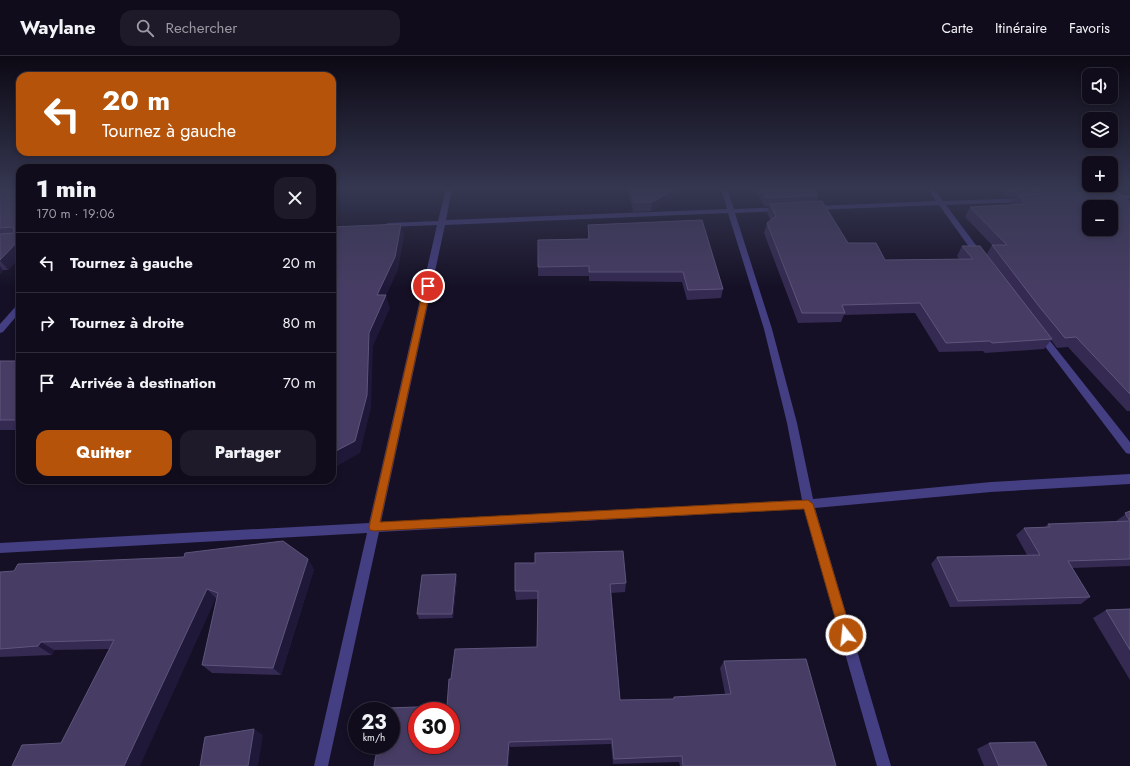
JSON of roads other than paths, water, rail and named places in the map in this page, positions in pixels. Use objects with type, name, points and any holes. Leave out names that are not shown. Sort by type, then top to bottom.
[{"type":"street","points":[[379,226],[463,222]]},
{"type":"street","points":[[734,222],[772,343],[792,423],[808,504],[884,766]]},
{"type":"street","points":[[955,222],[986,263]]},
{"type":"street","points":[[321,766],[442,223]]},
{"type":"street","points":[[0,330],[16,312]]},
{"type":"street","points":[[1032,324],[1130,450]]},
{"type":"street","points":[[0,548],[808,504],[991,487],[1130,479]]}]
